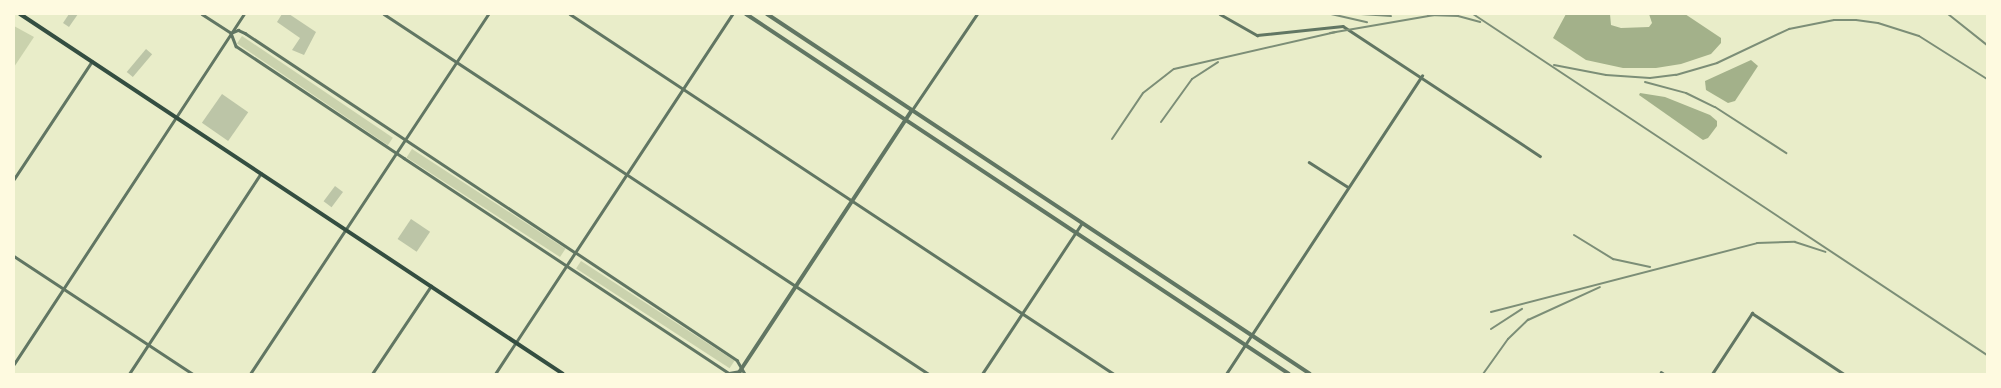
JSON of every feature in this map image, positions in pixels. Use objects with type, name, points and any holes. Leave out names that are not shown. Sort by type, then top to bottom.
[{"type":"main road","points":[[20,14],[563,374]]},
{"type":"street","points":[[202,14],[231,33],[236,46],[566,266],[729,373],[745,374]]},
{"type":"street","points":[[14,364],[244,14]]},
{"type":"street","points":[[384,14],[930,374]]},
{"type":"street","points":[[250,374],[488,14]]},
{"type":"street","points":[[570,14],[1114,374]]},
{"type":"street","points":[[495,374],[732,14]]},
{"type":"street","points":[[746,14],[1289,374]]},
{"type":"street","points":[[767,14],[1310,374]]},
{"type":"street","points":[[739,373],[977,14]]},
{"type":"street","points":[[1220,14],[1257,36],[1343,26],[1422,76],[1540,156]]},
{"type":"street","points":[[231,33],[238,30],[245,33],[737,360],[739,373]]},
{"type":"street","points":[[14,179],[92,61]]},
{"type":"street","points":[[1226,374],[1422,76]]},
{"type":"street","points":[[1309,162],[1348,187]]},
{"type":"street","points":[[129,374],[261,173]]},
{"type":"street","points":[[1029,201],[1035,192]]},
{"type":"street","points":[[982,374],[1082,223]]},
{"type":"street","points":[[14,256],[192,374]]},
{"type":"street","points":[[372,374],[431,286]]},
{"type":"street","points":[[1712,374],[1752,313],[1844,374]]},
{"type":"shaded area","points":[[1566,14],[1610,14],[1611,25],[1621,28],[1649,27],[1652,23],[1649,14],[1685,14],[1721,38],[1721,43],[1711,54],[1681,64],[1656,68],[1623,68],[1586,60],[1553,38]]},
{"type":"shaded area","points":[[14,26],[34,37],[14,67]]},
{"type":"shaded area","points":[[242,36],[393,138],[388,145],[237,43]]},
{"type":"shaded area","points":[[1751,60],[1758,66],[1735,101],[1728,103],[1706,90],[1705,81]]},
{"type":"shaded area","points":[[1640,93],[1665,97],[1710,115],[1717,121],[1717,126],[1708,138],[1703,140],[1639,95]]},
{"type":"shaded area","points":[[412,149],[565,249],[560,257],[407,157]]},
{"type":"shaded area","points":[[581,261],[734,361],[730,368],[576,269]]},
{"type":"building","points":[[69,14],[78,14],[69,27],[63,23]]},
{"type":"building","points":[[282,14],[289,14],[316,32],[304,55],[292,50],[300,38],[277,22]]},
{"type":"building","points":[[146,49],[152,54],[133,77],[127,72]]},
{"type":"building","points":[[222,94],[248,112],[228,141],[202,123]]},
{"type":"building","points":[[335,186],[343,192],[332,207],[324,201]]},
{"type":"building","points":[[411,219],[430,232],[417,252],[398,239]]},
{"type":"railway","points":[[1331,14],[1367,22]]},
{"type":"railway","points":[[1361,14],[1391,16]]},
{"type":"railway","points":[[1473,14],[1987,355]]},
{"type":"railway","points":[[1948,14],[1987,45]]},
{"type":"railway","points":[[1428,15],[1458,16],[1480,22]]},
{"type":"railway","points":[[1330,33],[1434,15]]},
{"type":"railway","points":[[1554,65],[1606,75],[1650,78],[1676,75],[1717,63],[1789,29],[1834,20],[1856,20],[1878,23],[1919,36],[1987,79]]},
{"type":"railway","points":[[1112,139],[1143,93],[1174,69],[1336,32]]},
{"type":"railway","points":[[1161,122],[1192,79],[1218,62]]},
{"type":"railway","points":[[1645,82],[1686,93],[1715,107],[1786,153]]},
{"type":"railway","points":[[1574,235],[1613,259],[1650,267]]},
{"type":"railway","points":[[1491,312],[1757,243],[1795,242],[1825,252]]},
{"type":"railway","points":[[1483,374],[1508,339],[1528,320],[1600,287]]},
{"type":"railway","points":[[1491,329],[1522,309]]}]
